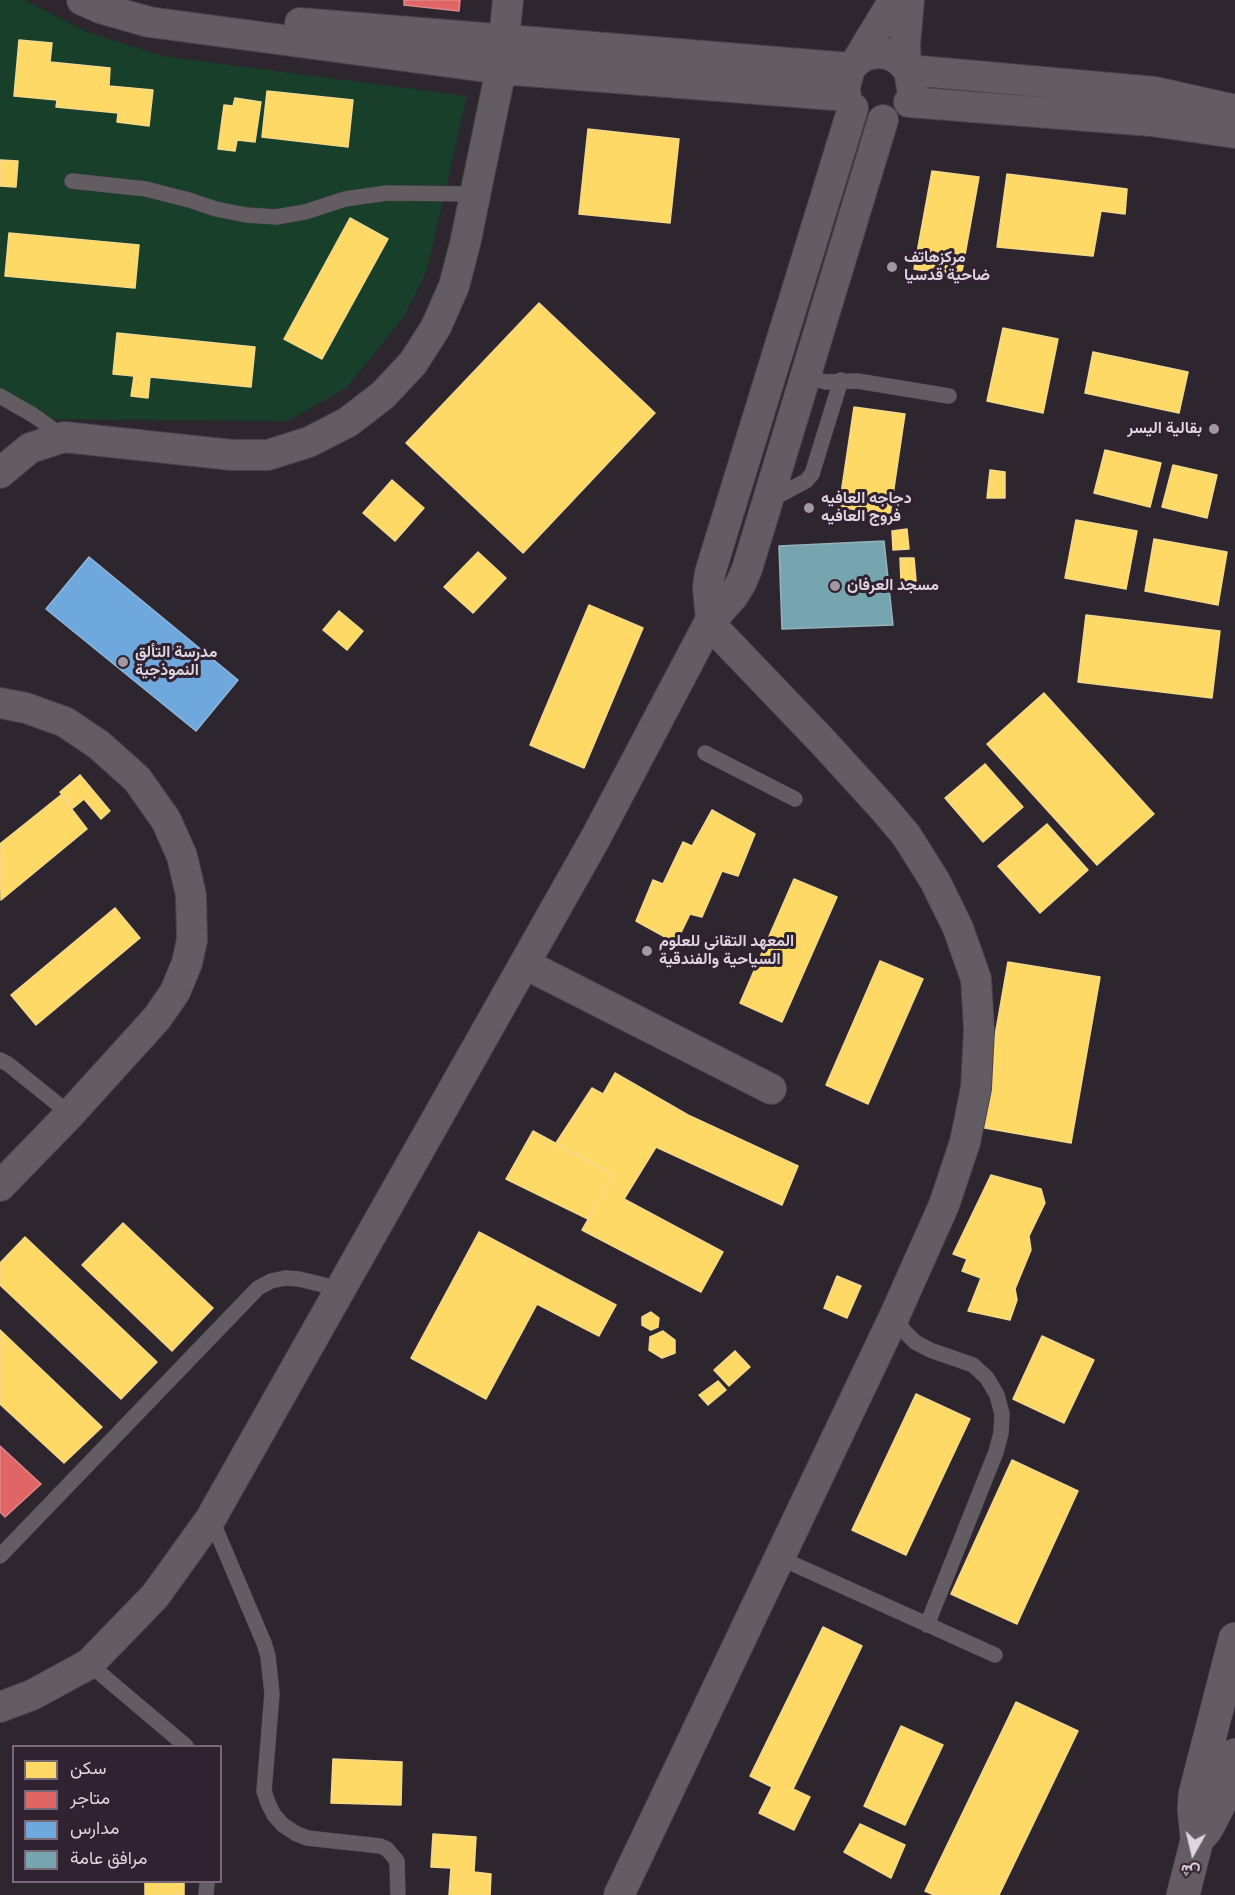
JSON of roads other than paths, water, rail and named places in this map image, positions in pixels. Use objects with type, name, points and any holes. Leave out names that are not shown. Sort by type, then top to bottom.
[{"type":"main road","points":[[1183,1895],[1197,1840],[1194,1809],[1198,1778],[1235,1639]]},
{"type":"main road","points":[[1197,1840],[1207,1828],[1221,1801],[1235,1755]]},
{"type":"street","points":[[82,0],[100,8],[148,22],[190,21],[503,55],[852,83]]},
{"type":"street","points":[[124,0],[190,21]]},
{"type":"street","points":[[0,473],[30,448],[64,437],[232,455],[268,455],[309,442],[348,422],[383,395],[413,363],[436,327],[453,286],[465,244],[503,55],[508,0]]},
{"type":"street","points":[[852,83],[894,0]]},
{"type":"street","points":[[852,83],[867,118],[884,120],[903,111],[912,92],[905,44],[909,0]]},
{"type":"street","points":[[619,1895],[895,1315],[944,1206],[965,1142],[976,1088],[979,1029],[976,980],[958,928],[935,881],[906,835],[710,621],[708,588],[712,565],[852,83],[866,55],[877,53],[888,54],[898,59],[907,68],[1155,92],[1235,110]]},
{"type":"street","points":[[909,102],[1150,121],[1235,133]]},
{"type":"street","points":[[0,1707],[32,1695],[89,1664],[155,1596],[211,1518],[595,839],[710,621],[733,597],[741,583],[884,120]]},
{"type":"street","points":[[0,703],[26,708],[65,722],[99,745],[137,779],[165,820],[182,856],[191,895],[192,940],[187,963],[175,992],[157,1018],[70,1114],[0,1186]]},
{"type":"street","points":[[525,964],[771,1089]]},
{"type":"lane","points":[[72,181],[146,189],[216,209],[246,215],[276,217],[366,196],[475,194]]},
{"type":"lane","points":[[805,377],[826,382],[857,381],[949,396]]},
{"type":"lane","points":[[767,502],[806,482],[812,474],[841,380]]},
{"type":"lane","points":[[0,396],[33,415],[64,437]]},
{"type":"lane","points":[[705,753],[795,799]]},
{"type":"lane","points":[[0,1060],[70,1114]]},
{"type":"lane","points":[[0,1556],[258,1288],[271,1281],[285,1278],[340,1289]]},
{"type":"lane","points":[[895,1315],[903,1330],[915,1342],[930,1350],[973,1365],[987,1378],[997,1395],[1002,1414],[1001,1433],[996,1452],[927,1625]]},
{"type":"lane","points":[[211,1518],[268,1656],[272,1694],[264,1791],[268,1803],[274,1815],[283,1825],[307,1838],[380,1846],[387,1849],[397,1861],[398,1895]]},
{"type":"lane","points":[[780,1558],[995,1655]]},
{"type":"lane","points":[[89,1664],[185,1745]]},
{"type":"place","name":"مركزهاتف ضاحية قدسيا","points":[[892,267]]},
{"type":"place","name":"بقالية اليسر","points":[[1214,429]]},
{"type":"place","name":"دجاجه العافيه فروج العافيه","points":[[809,508]]},
{"type":"place","name":"مسجد العرفان","points":[[835,586]]},
{"type":"place","name":"مدرسة التألق النموذجية","points":[[123,662]]},
{"type":"place","name":"المعهد التقاني للعلوم السياحية والفندقية","points":[[647,951]]}]
